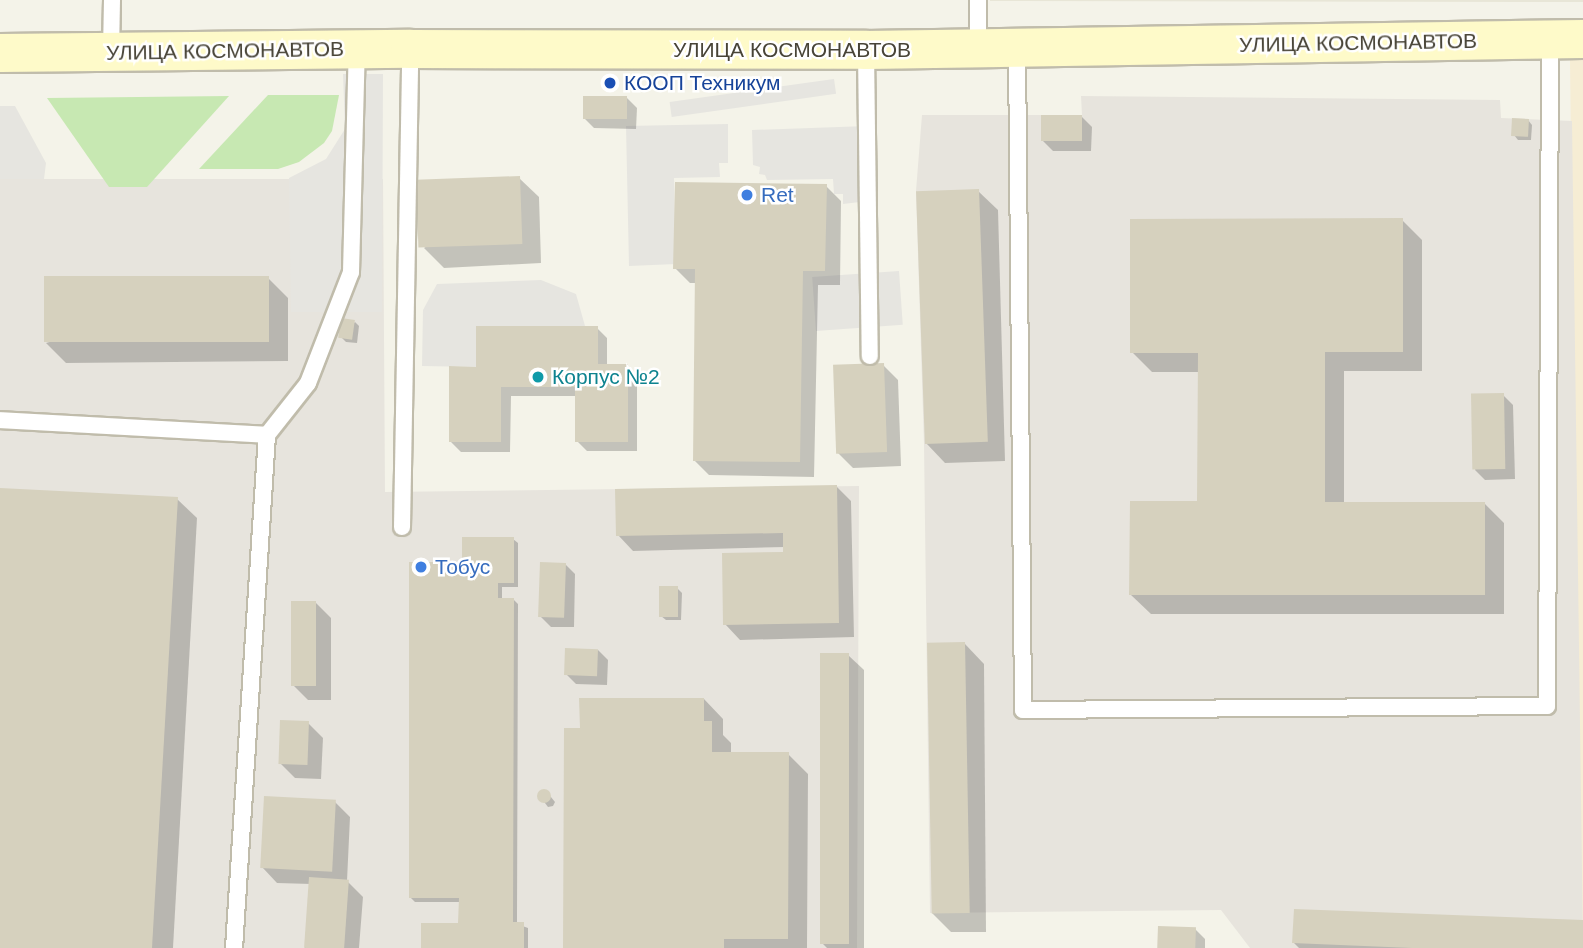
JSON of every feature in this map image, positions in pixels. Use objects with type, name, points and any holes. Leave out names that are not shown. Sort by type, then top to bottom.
[{"type":"main road","name":"УЛИЦА КОСМОНАВТОВ","points":[[0,53],[410,49],[978,49],[1566,39]]},
{"type":"lane","points":[[111,52],[112,0]]},
{"type":"lane","points":[[978,0],[978,49]]},
{"type":"lane","points":[[1017,48],[1023,710],[1547,706],[1566,39]]},
{"type":"lane","points":[[402,527],[410,49]]},
{"type":"lane","points":[[234,948],[267,435],[308,383],[351,272],[356,50]]},
{"type":"lane","points":[[866,50],[870,356]]},
{"type":"lane","points":[[0,420],[267,435]]},
{"type":"shaded area","points":[[1583,0],[1583,2],[990,1]]},
{"type":"shaded area","points":[[1570,60],[1583,60],[1583,920],[1580,920]]},
{"type":"shaded area","points":[[343,74],[383,74],[382,312],[291,312],[289,178],[326,159],[345,129]]},
{"type":"shaded area","points":[[834,79],[836,94],[672,117],[670,102]]},
{"type":"shaded area","points":[[1081,96],[1500,100],[1501,118],[1572,121],[1583,948],[1250,948],[1221,910],[930,913],[924,444],[916,191],[922,115],[1082,115]]},
{"type":"shaded area","points":[[0,106],[15,106],[46,163],[44,179],[0,179]]},
{"type":"shaded area","points":[[728,124],[728,163],[719,163],[720,177],[674,178],[676,264],[629,266],[626,126]]},
{"type":"shaded area","points":[[867,126],[868,201],[843,204],[843,194],[834,194],[833,179],[767,180],[765,175],[759,174],[760,167],[753,165],[752,130]]},
{"type":"shaded area","points":[[0,179],[383,179],[385,492],[859,486],[857,948],[0,948]]},
{"type":"shaded area","points":[[899,271],[903,325],[816,331],[812,277]]},
{"type":"shaded area","points":[[541,280],[576,294],[585,326],[476,326],[476,367],[422,366],[423,310],[437,284]]},
{"type":"green space","points":[[268,95],[339,95],[332,131],[324,143],[299,162],[278,169],[199,169]]},
{"type":"green space","points":[[229,96],[147,187],[109,187],[47,98]]},
{"type":"building","points":[[583,96],[627,96],[627,119],[583,119]]},
{"type":"building","points":[[1041,115],[1082,115],[1082,141],[1041,141]]},
{"type":"building","points":[[1512,118],[1529,119],[1528,137],[1511,136]]},
{"type":"building","points":[[520,176],[522,244],[418,248],[416,180]]},
{"type":"building","points":[[675,182],[827,184],[825,271],[803,271],[800,462],[693,461],[695,269],[673,269]]},
{"type":"building","points":[[979,189],[988,442],[925,444],[916,191]]},
{"type":"building","points":[[1403,218],[1403,352],[1325,352],[1325,502],[1485,502],[1485,595],[1129,595],[1130,501],[1197,501],[1198,353],[1130,353],[1130,219]]},
{"type":"building","points":[[44,276],[269,276],[269,342],[44,342]]},
{"type":"building","points":[[341,318],[355,320],[352,340],[338,338]]},
{"type":"building","name":"Корпус №2","points":[[476,326],[598,326],[598,364],[628,364],[628,442],[575,442],[575,387],[501,387],[501,442],[449,442],[449,366],[476,367]]},
{"type":"building","points":[[884,363],[887,452],[836,454],[833,365]]},
{"type":"building","points":[[1504,393],[1505,469],[1472,470],[1471,394]]},
{"type":"building","points":[[837,485],[839,623],[723,625],[722,553],[783,552],[783,533],[616,536],[615,489]]},
{"type":"building","points":[[0,488],[178,497],[152,948],[0,948]]},
{"type":"building","points":[[462,537],[514,537],[514,583],[498,583],[498,598],[514,598],[513,922],[524,922],[524,948],[421,948],[421,923],[458,923],[459,898],[409,898],[409,562],[462,562]]},
{"type":"building","points":[[540,562],[566,563],[564,618],[538,617]]},
{"type":"building","points":[[659,586],[678,586],[678,617],[659,617]]},
{"type":"building","points":[[291,601],[316,601],[316,686],[291,686]]},
{"type":"building","points":[[965,642],[970,913],[932,914],[927,643]]},
{"type":"building","points":[[565,648],[598,649],[597,676],[564,675]]},
{"type":"building","points":[[820,653],[849,653],[849,944],[820,944]]},
{"type":"building","points":[[579,698],[704,698],[704,721],[712,721],[712,752],[789,752],[788,939],[724,939],[724,948],[563,948],[564,728],[580,728]]},
{"type":"building","points":[[280,720],[309,721],[307,765],[278,764]]},
{"type":"building","points":[[541,789],[547,789],[551,796],[547,803],[541,803],[537,799],[537,793]]},
{"type":"building","points":[[264,796],[336,800],[332,872],[260,868]]},
{"type":"building","points":[[309,877],[349,880],[344,948],[304,948]]},
{"type":"building","points":[[1294,909],[1583,920],[1583,948],[1412,948],[1292,943]]},
{"type":"building","points":[[1158,926],[1196,927],[1195,948],[1157,948]]},
{"type":"place","name":"КООП Техникум","points":[[610,83]]},
{"type":"place","name":"Ret","points":[[747,195]]},
{"type":"place","name":"Корпус №2","points":[[538,377]]},
{"type":"place","name":"Тобус","points":[[421,567]]}]
